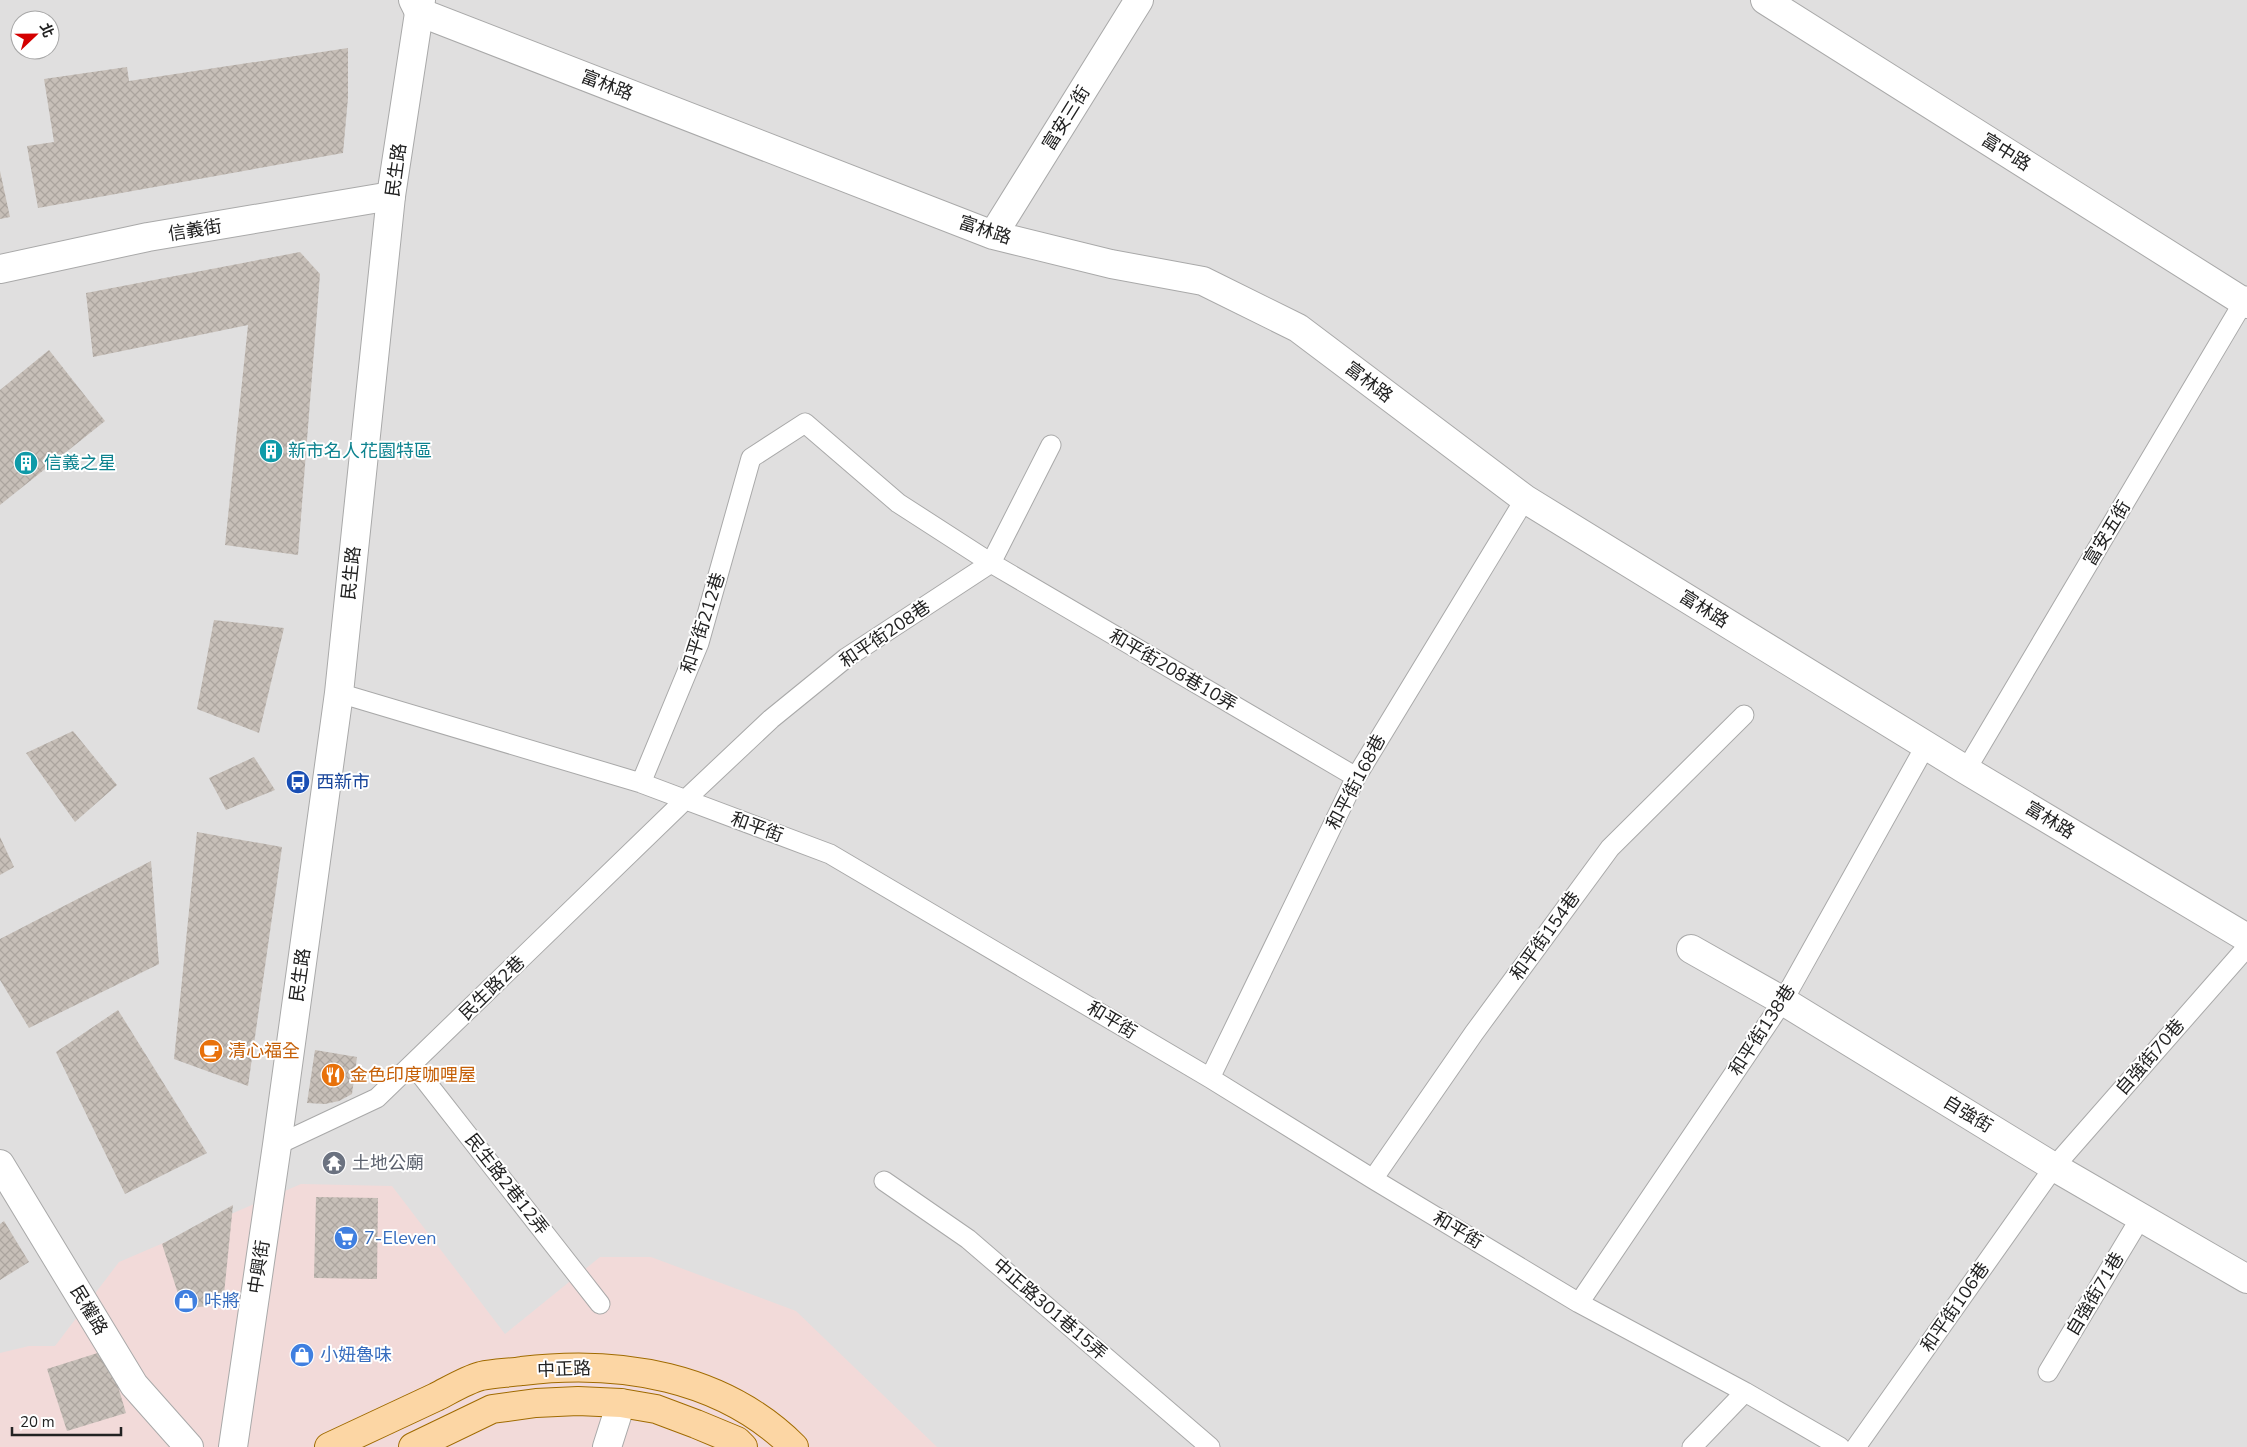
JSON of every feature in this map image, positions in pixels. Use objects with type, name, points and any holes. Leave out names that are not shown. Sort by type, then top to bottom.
[{"type":"main road","name":"中正路","points":[[329,1447],[480,1376],[550,1367],[592,1366],[637,1371],[674,1379],[714,1394],[746,1409],[779,1432],[794,1447]]},
{"type":"main road","name":"中正路","points":[[414,1447],[492,1409],[536,1403],[578,1401],[621,1403],[656,1410],[737,1441],[743,1447]]},
{"type":"street","name":"富安三街","points":[[993,235],[1139,0]]},
{"type":"street","name":"富中路","points":[[1765,0],[2246,300]]},
{"type":"street","name":"富林路","points":[[418,4],[993,235],[1111,264],[1203,281],[1298,328],[1525,499],[1966,770],[2247,938]]},
{"type":"street","name":"民生路","points":[[277,1146],[339,693],[391,196],[418,4]]},
{"type":"street","name":"信義街","points":[[0,269],[148,238],[391,196]]},
{"type":"street","name":"自強街","points":[[1691,949],[1783,1001],[2054,1167],[2247,1279]]},
{"type":"street","name":"中興街","points":[[233,1447],[277,1146]]},
{"type":"street","name":"民權路","points":[[0,1164],[134,1385],[189,1447]]},
{"type":"street","points":[[607,1447],[621,1403]]},
{"type":"lane","name":"富安五街","points":[[1966,770],[2246,300]]},
{"type":"lane","name":"和平街208巷10弄","points":[[751,458],[805,424],[898,503],[991,563],[1356,777]]},
{"type":"lane","points":[[991,563],[1051,444]]},
{"type":"lane","name":"和平街212巷","points":[[642,783],[699,643],[751,458]]},
{"type":"lane","name":"和平街168巷","points":[[1210,1078],[1356,777],[1525,499]]},
{"type":"lane","name":"和平街208巷","points":[[685,800],[771,719],[846,658],[991,563]]},
{"type":"lane","name":"和平街","points":[[339,693],[642,783],[830,854],[1210,1078],[1579,1303],[1745,1392],[1840,1447]]},
{"type":"lane","name":"和平街154巷","points":[[1373,1179],[1474,1033],[1610,848],[1744,715]]},
{"type":"lane","name":"和平街138巷","points":[[1579,1303],[1783,1001],[1926,745]]},
{"type":"lane","name":"民生路2巷","points":[[277,1146],[376,1098],[413,1065],[685,800]]},
{"type":"lane","name":"自強街70巷","points":[[2054,1167],[2247,947]]},
{"type":"lane","name":"民生路2巷12弄","points":[[413,1065],[600,1304]]},
{"type":"lane","name":"和平街106巷","points":[[1856,1447],[2054,1167]]},
{"type":"lane","name":"中正路301巷15弄","points":[[884,1181],[968,1239],[1210,1447]]},
{"type":"lane","name":"自強街71巷","points":[[2048,1372],[2141,1217]]},
{"type":"lane","points":[[1692,1447],[1745,1392]]},
{"type":"shaded area","points":[[0,0],[2247,0],[2247,1447],[0,1447]]},
{"type":"shaded area","points":[[301,1184],[392,1186],[505,1334],[600,1257],[651,1257],[796,1311],[937,1447],[0,1447],[0,1353],[29,1346],[55,1346],[119,1262]]},
{"type":"building","points":[[348,48],[348,98],[343,153],[38,208],[27,146],[54,142],[44,79],[127,67],[129,81]]},
{"type":"building","points":[[0,171],[10,217],[0,219]]},
{"type":"building","name":"新市名人花園特區","points":[[300,252],[320,274],[298,555],[225,545],[248,325],[93,357],[86,293]]},
{"type":"building","name":"信義之星","points":[[49,350],[105,421],[0,505],[0,390]]},
{"type":"building","points":[[214,620],[284,628],[259,733],[197,709]]},
{"type":"building","points":[[73,731],[117,785],[75,822],[26,753]]},
{"type":"building","points":[[254,757],[275,790],[226,810],[209,778]]},
{"type":"building","points":[[197,832],[282,847],[248,1086],[174,1059]]},
{"type":"building","points":[[0,837],[14,867],[0,875]]},
{"type":"building","points":[[151,861],[159,964],[29,1028],[0,980],[0,939]]},
{"type":"building","points":[[118,1010],[207,1153],[125,1194],[56,1052]]},
{"type":"building","name":"金色印度咖哩屋","points":[[315,1050],[357,1057],[352,1094],[339,1101],[325,1104],[307,1103]]},
{"type":"building","name":"7-Eleven","points":[[316,1197],[378,1198],[377,1279],[314,1278]]},
{"type":"building","points":[[233,1205],[223,1304],[183,1309],[162,1244]]},
{"type":"building","points":[[4,1221],[29,1262],[0,1280],[0,1224]]},
{"type":"building","points":[[107,1350],[126,1413],[67,1431],[47,1369]]},
{"type":"place","name":"新市名人花園特區","points":[[271,451]]},
{"type":"place","name":"信義之星","points":[[26,463]]},
{"type":"place","name":"西新市","points":[[298,782]]},
{"type":"place","name":"清心福全","points":[[211,1051]]},
{"type":"place","name":"金色印度咖哩屋","points":[[333,1075]]},
{"type":"place","name":"土地公廟","points":[[334,1163]]},
{"type":"place","name":"7-Eleven","points":[[346,1238]]},
{"type":"place","name":"咔將","points":[[186,1301]]},
{"type":"place","name":"小妞魯味","points":[[302,1355]]}]
